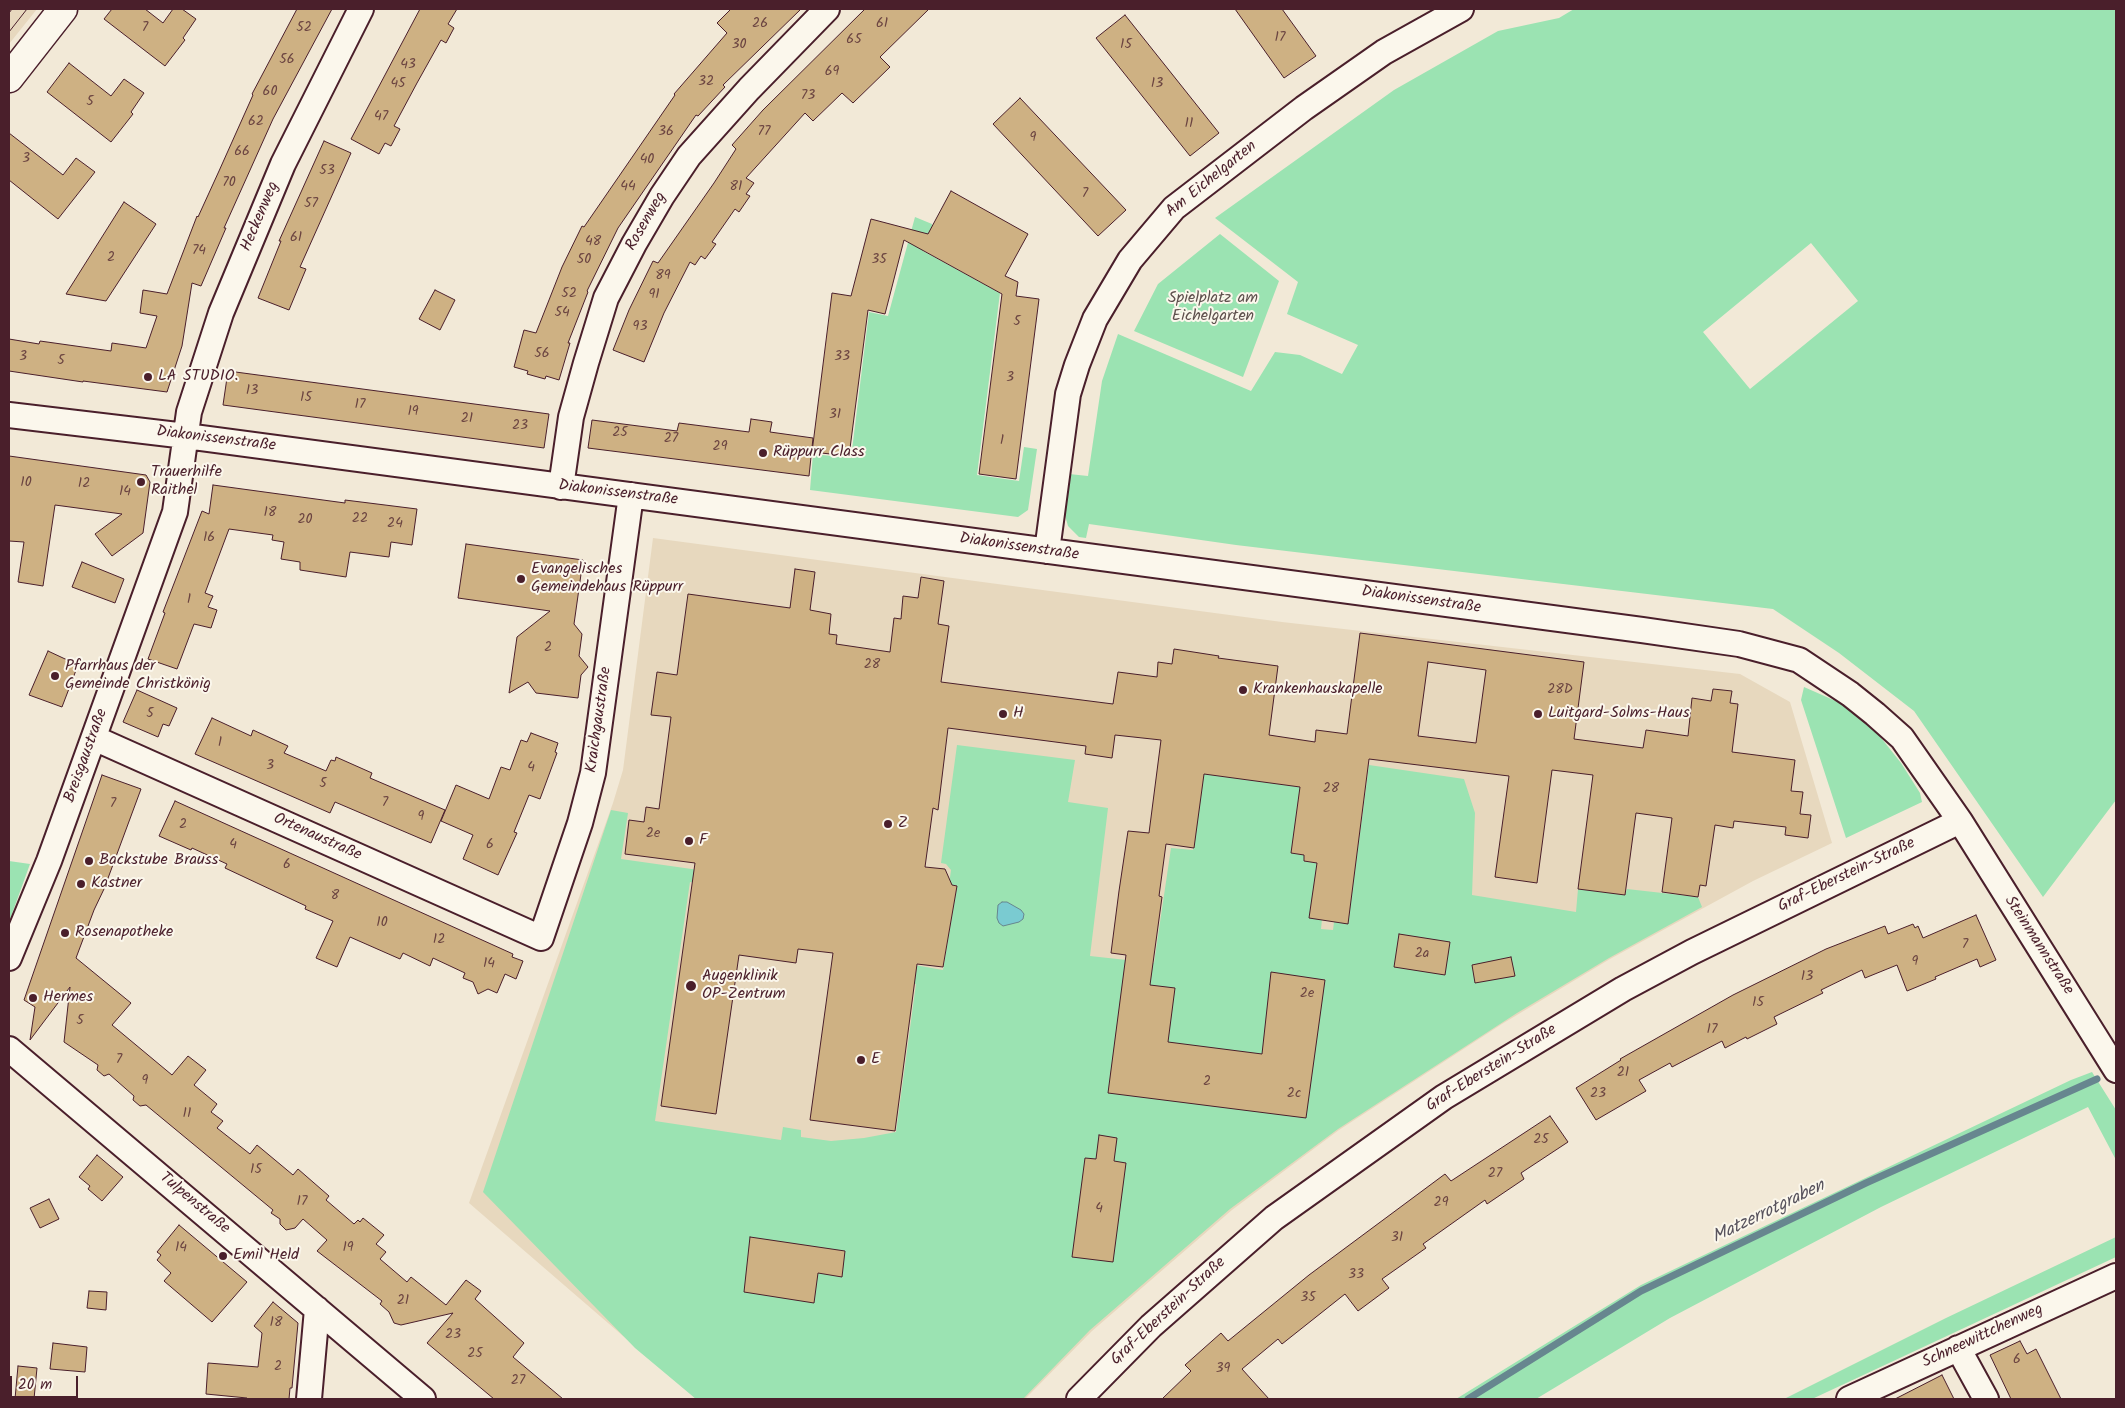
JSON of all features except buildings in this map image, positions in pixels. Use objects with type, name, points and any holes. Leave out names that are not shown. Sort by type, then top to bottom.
[{"type":"main road","points":[[9,78],[63,9]]},
{"type":"street","name":"Heckenweg","points":[[186,436],[189,412],[221,313],[283,164],[361,9]]},
{"type":"street","name":"Rosenweg","points":[[561,487],[572,417],[586,363],[606,298],[634,244],[662,196],[689,156],[749,89],[827,9]]},
{"type":"street","name":"Am Eichelgarten","points":[[1047,552],[1068,394],[1076,365],[1095,319],[1130,260],[1174,208],[1297,113],[1384,52],[1461,9]]},
{"type":"street","name":"Diakonissenstraße","points":[[9,415],[186,436],[631,495],[1632,629],[1764,649],[1799,660],[1826,677],[1875,714],[1902,738],[1960,821]]},
{"type":"street","name":"Breisgaustraße","points":[[9,958],[94,738],[175,512],[186,436]]},
{"type":"street","name":"Kraichgaustraße","points":[[541,938],[580,823],[593,773],[631,495]]},
{"type":"street","name":"Ortenaustraße","points":[[94,738],[541,938]]},
{"type":"street","name":"Steinmannstraße","points":[[1960,821],[2116,1070]]},
{"type":"street","name":"Graf-Eberstein-Straße","points":[[1079,1399],[1151,1326],[1274,1218],[1444,1097],[1553,1030],[1675,961],[1960,821]]},
{"type":"street","name":"Tulpenstraße","points":[[9,1048],[423,1399]]},
{"type":"street","name":"Schneewittchenweg","points":[[1849,1399],[2116,1276]]},
{"type":"street","points":[[309,1399],[317,1309]]},
{"type":"street","points":[[1958,1348],[1986,1399]]},
{"type":"shaded area","points":[[9,9],[37,9],[9,44]]},
{"type":"shaded area","points":[[653,538],[1282,622],[1740,674],[1790,702],[1832,843],[1753,881],[1610,959],[1502,1024],[1339,1130],[1232,1210],[1092,1331],[1025,1399],[696,1399],[469,1203],[613,803],[623,770]]},
{"type":"green space","points":[[1574,9],[2116,9],[2116,800],[2043,897],[1914,711],[1839,653],[1773,609],[1236,545],[1089,524],[1086,538],[1079,537],[1068,526],[1064,512],[1069,474],[1088,476],[1102,381],[1118,334],[1251,391],[1275,352],[1300,355],[1342,374],[1358,345],[1287,314],[1298,282],[1215,218],[1394,90],[1498,31],[1559,18]],"holes":[[[1811,243],[1858,301],[1750,389],[1703,332]]]},
{"type":"green space","points":[[915,217],[932,224],[932,232],[923,251],[1000,293],[977,475],[1019,481],[1024,447],[1037,449],[1028,510],[1018,517],[810,490],[813,454],[851,458],[869,312],[888,316]]},
{"type":"green space","name":"Spielplatz am Eichelgarten","points":[[1220,234],[1279,281],[1243,377],[1134,331],[1158,284]]},
{"type":"green space","points":[[1804,687],[1838,702],[1874,729],[1901,763],[1920,793],[1922,802],[1846,838],[1801,700]]},
{"type":"green space","points":[[957,745],[1075,760],[1068,802],[1108,808],[1090,956],[1154,963],[1171,848],[1193,850],[1204,774],[1300,787],[1291,853],[1304,855],[1304,861],[1317,863],[1310,917],[1322,919],[1321,929],[1333,930],[1334,922],[1348,923],[1369,765],[1464,779],[1475,813],[1472,895],[1576,912],[1578,889],[1625,895],[1627,889],[1698,897],[1702,907],[1609,958],[1517,1013],[1338,1129],[1230,1209],[1090,1330],[1023,1399],[696,1399],[635,1348],[483,1192],[611,810],[628,813],[621,859],[748,877],[745,890],[690,882],[655,1121],[781,1140],[783,1127],[801,1130],[801,1137],[831,1141],[864,1138],[896,1132],[916,984],[900,982],[903,963],[943,970],[957,886],[949,885],[951,870],[946,864],[941,863]]},
{"type":"green space","points":[[9,861],[30,864],[9,922]]},
{"type":"green space","points":[[2092,1072],[2116,1110],[2116,1160],[2088,1107],[1881,1207],[1670,1318],[1536,1399],[1456,1399],[1641,1285],[2071,1080]]},
{"type":"green space","points":[[2116,1237],[2116,1257],[1812,1399],[1784,1399],[1946,1318]]},
{"type":"water","points":[[1002,902],[1007,902],[1021,910],[1024,914],[1023,919],[1019,922],[1003,926],[999,923],[997,918],[998,905]]},
{"type":"waterway","name":"Matzerrotgraben","points":[[1468,1399],[1641,1291],[1866,1183],[2097,1079]]},
{"type":"tram line","points":[[9,13],[12,9]]},
{"type":"tram line","points":[[9,32],[27,9]]},
{"type":"place","name":"LA STUDIO.","points":[[148,377]]},
{"type":"place","name":"Rüppurr Class","points":[[763,453]]},
{"type":"place","name":"Trauerhilfe Raithel","points":[[141,482]]},
{"type":"place","name":"Evangelisches Gemeindehaus Rüppurr","points":[[521,579]]},
{"type":"place","name":"Pfarrhaus der Gemeinde Christkönig","points":[[55,676]]},
{"type":"place","name":"Krankenhauskapelle","points":[[1243,690]]},
{"type":"place","name":"H","points":[[1003,714]]},
{"type":"place","name":"Luitgard-Solms-Haus","points":[[1538,714]]},
{"type":"place","name":"Z","points":[[888,824]]},
{"type":"place","name":"F","points":[[689,841]]},
{"type":"place","name":"Backstube Brauss","points":[[89,861]]},
{"type":"place","name":"Kastner","points":[[81,884]]},
{"type":"place","name":"Rosenapotheke","points":[[65,933]]},
{"type":"place","name":"Augenklinik OP-Zentrum","points":[[691,986]]},
{"type":"place","name":"Hermes","points":[[33,998]]},
{"type":"place","name":"E","points":[[861,1060]]},
{"type":"place","name":"Emil Held","points":[[223,1256]]}]
